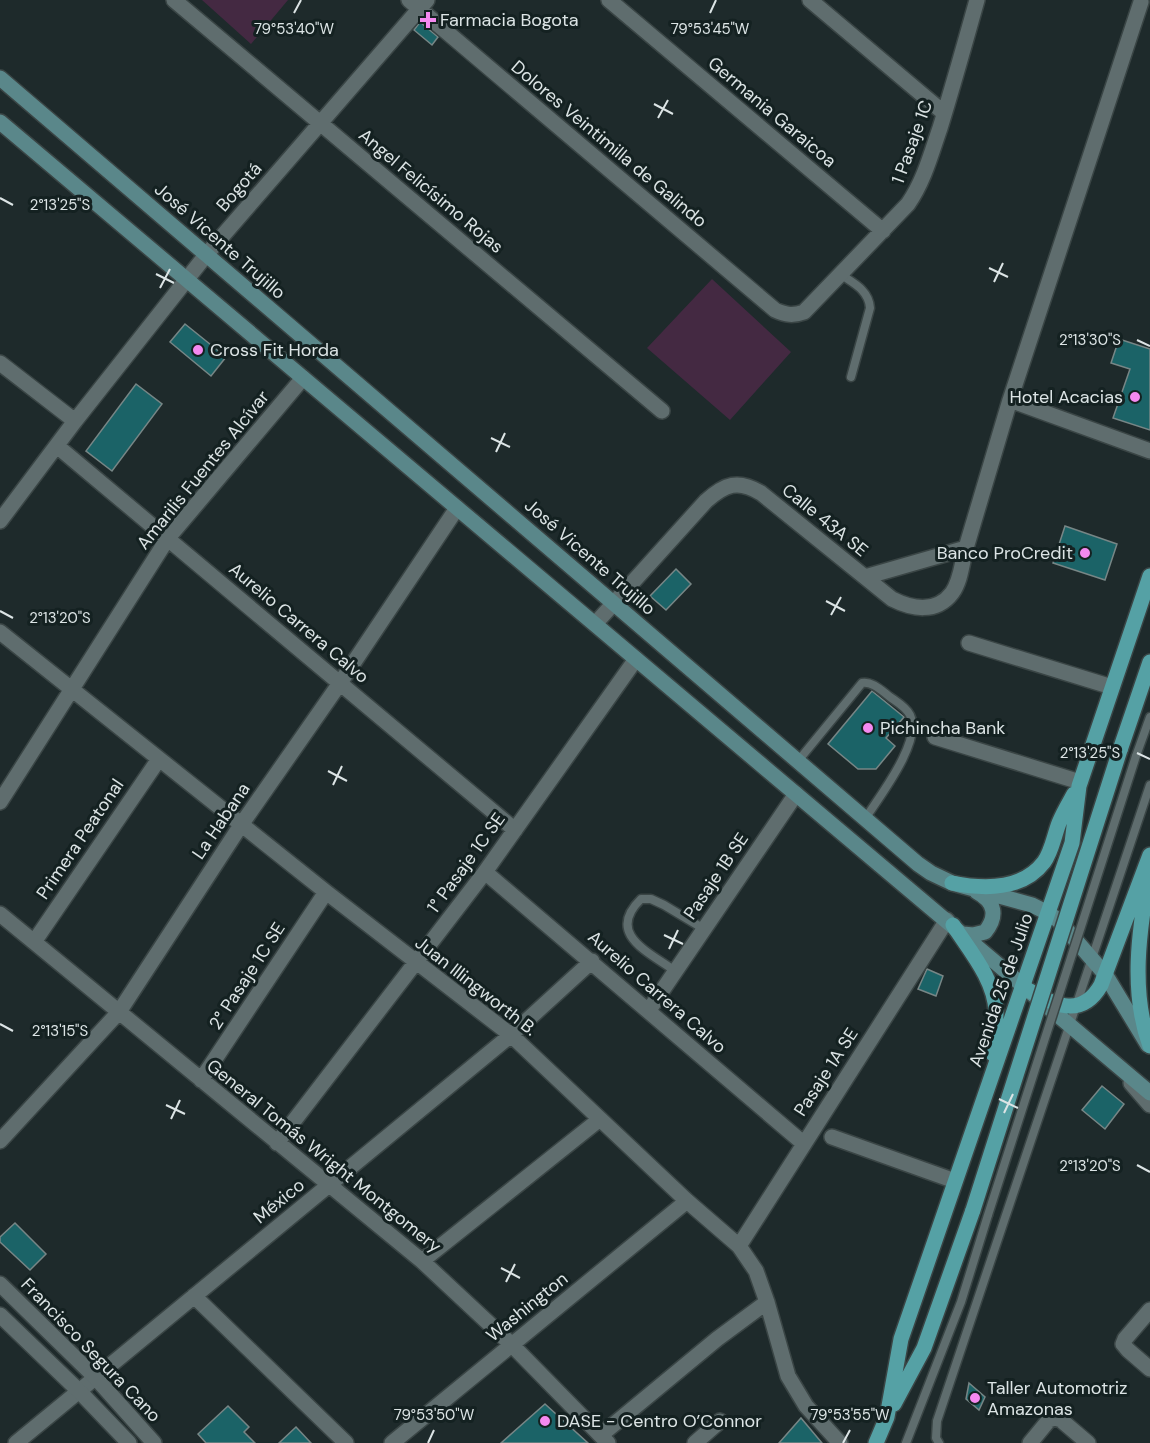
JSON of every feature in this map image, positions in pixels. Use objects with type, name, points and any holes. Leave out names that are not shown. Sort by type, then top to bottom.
[{"type":"main road","name":"José Vicente Trujillo","points":[[0,78],[918,864],[952,883],[1032,905],[1048,913],[1067,928],[1105,974],[1150,1047]]},
{"type":"main road","points":[[0,122],[1150,1093]]},
{"type":"main road","name":"Avenida 25 de Julio","points":[[887,1417],[901,1339],[990,1080],[1027,988],[1071,843],[1079,784],[1150,576]]},
{"type":"main road","name":"Avenida 25 de Julio","points":[[876,1443],[887,1417],[924,1348],[981,1213],[1120,750],[1150,662]]},
{"type":"main road","points":[[952,883],[992,888],[1018,880],[1036,869],[1049,853],[1060,820],[1079,784]]},
{"type":"main road","points":[[1076,1006],[1088,1001],[1095,994],[1105,974],[1150,855]]},
{"type":"main road","points":[[1150,871],[1138,969],[1141,1015],[1150,1047]]},
{"type":"main road","points":[[954,926],[972,934],[985,932],[993,921],[994,914],[990,901],[971,888]]},
{"type":"main road","points":[[954,926],[986,977],[993,994],[996,1028],[990,1080]]},
{"type":"main road","points":[[1140,998],[1142,974],[1150,940]]},
{"type":"main road","name":"Avenida 25 de Julio","points":[[1027,988],[1054,1004],[1076,1006]]},
{"type":"street","name":"Angel Felicísimo Rojas","points":[[174,0],[662,411]]},
{"type":"street","name":"Germania Garaicoa","points":[[609,0],[882,231]]},
{"type":"street","points":[[810,0],[944,113]]},
{"type":"street","name":"1 Pasaje 1C","points":[[786,315],[804,312],[908,204],[917,191],[925,174],[977,0]]},
{"type":"street","name":"Bogotá","points":[[0,521],[75,421],[206,255],[320,123],[419,3]]},
{"type":"street","name":"Dolores Veintimilla de Galindo","points":[[419,3],[775,310],[786,315]]},
{"type":"street","points":[[865,577],[892,599],[913,608],[924,608],[937,604],[952,592],[957,582],[1011,400],[1143,4]]},
{"type":"street","points":[[0,363],[75,421]]},
{"type":"street","name":"Amarilis Fuentes Alcívar","points":[[0,802],[168,538],[303,378]]},
{"type":"street","points":[[1011,400],[1150,451]]},
{"type":"street","name":"Aurelio Carrera Calvo","points":[[57,446],[515,830]]},
{"type":"street","name":"Calle 43A SE","points":[[612,603],[717,491],[728,485],[750,486],[761,493],[865,577]]},
{"type":"street","name":"La Habana","points":[[0,1141],[119,1012],[241,825],[340,683],[457,508]]},
{"type":"street","points":[[865,577],[966,548]]},
{"type":"street","points":[[595,624],[612,603]]},
{"type":"street","name":"Juan Illingworth B.","points":[[0,632],[241,825],[511,1035],[687,1201],[739,1246],[756,1271],[788,1376],[806,1406],[840,1443]]},
{"type":"street","points":[[969,643],[1112,687]]},
{"type":"street","name":"1° Pasaje 1C SE","points":[[277,1143],[485,872],[636,659]]},
{"type":"street","points":[[934,736],[1079,784]]},
{"type":"street","name":"Primera Peatonal","points":[[33,942],[159,759]]},
{"type":"street","name":"Pasaje 1B SE","points":[[649,1010],[796,794]]},
{"type":"street","name":"Aurelio Carrera Calvo","points":[[485,872],[803,1143]]},
{"type":"street","name":"2° Pasaje 1C SE","points":[[201,1080],[326,892]]},
{"type":"street","name":"General Tomás Wright Montgomery","points":[[0,914],[422,1261],[512,1345],[605,1439]]},
{"type":"street","name":"Pasaje 1A SE","points":[[739,1246],[803,1143],[954,926]]},
{"type":"street","name":"México","points":[[16,1443],[511,1035],[592,961]]},
{"type":"street","points":[[1107,1056],[1150,1105]]},
{"type":"street","points":[[422,1261],[600,1119]]},
{"type":"street","points":[[832,1137],[956,1181]]},
{"type":"street","name":"Washington","points":[[392,1443],[687,1201]]},
{"type":"street","name":"Francisco Segura Cano","points":[[0,1284],[96,1377],[154,1443]]},
{"type":"street","points":[[195,1296],[346,1443]]},
{"type":"street","points":[[605,1439],[717,1339],[767,1302]]},
{"type":"street","points":[[1150,1310],[1123,1344],[1150,1369]]},
{"type":"street","name":"Francisco Segura Cano","points":[[0,1315],[80,1391],[129,1443]]},
{"type":"street","points":[[1030,1443],[1049,1420],[1055,1418],[1061,1420],[1088,1443]]},
{"type":"street","points":[[695,1443],[720,1421]]},
{"type":"lane","points":[[840,273],[867,294],[870,308],[851,377]]},
{"type":"lane","points":[[798,761],[862,683],[872,684],[901,705],[910,714],[913,725],[911,739],[866,819]]},
{"type":"lane","name":"Avenida 25 de Julio","points":[[906,1443],[961,1302],[981,1213],[1150,717]]},
{"type":"lane","points":[[937,1440],[937,1421],[1150,785]]},
{"type":"lane","points":[[675,971],[636,943],[629,935],[626,926],[628,915],[634,906],[640,899],[651,899],[704,929]]},
{"type":"shaded area","points":[[202,0],[288,0],[251,44]]},
{"type":"shaded area","points":[[712,279],[791,352],[730,420],[647,348]]},
{"type":"building","points":[[420,22],[438,37],[432,45],[414,30]]},
{"type":"building","name":"Cross Fit Horda","points":[[185,324],[226,357],[211,376],[170,342]]},
{"type":"building","name":"Hotel Acacias","points":[[1119,339],[1150,349],[1150,430],[1113,418],[1130,369],[1111,363]]},
{"type":"building","points":[[136,384],[162,404],[112,471],[86,451]]},
{"type":"building","name":"Banco ProCredit","points":[[1065,526],[1117,544],[1105,580],[1053,563]]},
{"type":"building","points":[[676,569],[691,584],[666,610],[650,596]]},
{"type":"building","name":"Pichincha Bank","points":[[872,691],[904,717],[886,738],[895,746],[876,769],[858,769],[828,744]]},
{"type":"building","points":[[927,969],[943,976],[936,996],[918,989]]},
{"type":"building","points":[[1102,1086],[1124,1104],[1105,1129],[1082,1110]]},
{"type":"building","points":[[15,1223],[46,1254],[30,1270],[0,1242],[0,1237]]},
{"type":"building","name":"Taller Automotriz Amazonas","points":[[969,1383],[985,1397],[979,1410],[966,1399]]},
{"type":"building","name":"DASE - Centro O’Connor","points":[[545,1404],[588,1443],[501,1443]]},
{"type":"building","points":[[228,1406],[249,1427],[244,1432],[255,1443],[206,1443],[198,1434]]},
{"type":"building","points":[[801,1418],[822,1443],[779,1443]]},
{"type":"building","points":[[296,1427],[311,1443],[279,1443]]},
{"type":"place","name":"Farmacia Bogota","points":[[428,20]]},
{"type":"place","name":"Cross Fit Horda","points":[[198,350]]},
{"type":"place","name":"Hotel Acacias","points":[[1135,397]]},
{"type":"place","name":"Banco ProCredit","points":[[1085,553]]},
{"type":"place","name":"Pichincha Bank","points":[[868,728]]},
{"type":"place","name":"Taller Automotriz Amazonas","points":[[975,1398]]},
{"type":"place","name":"DASE - Centro O’Connor","points":[[545,1421]]}]
